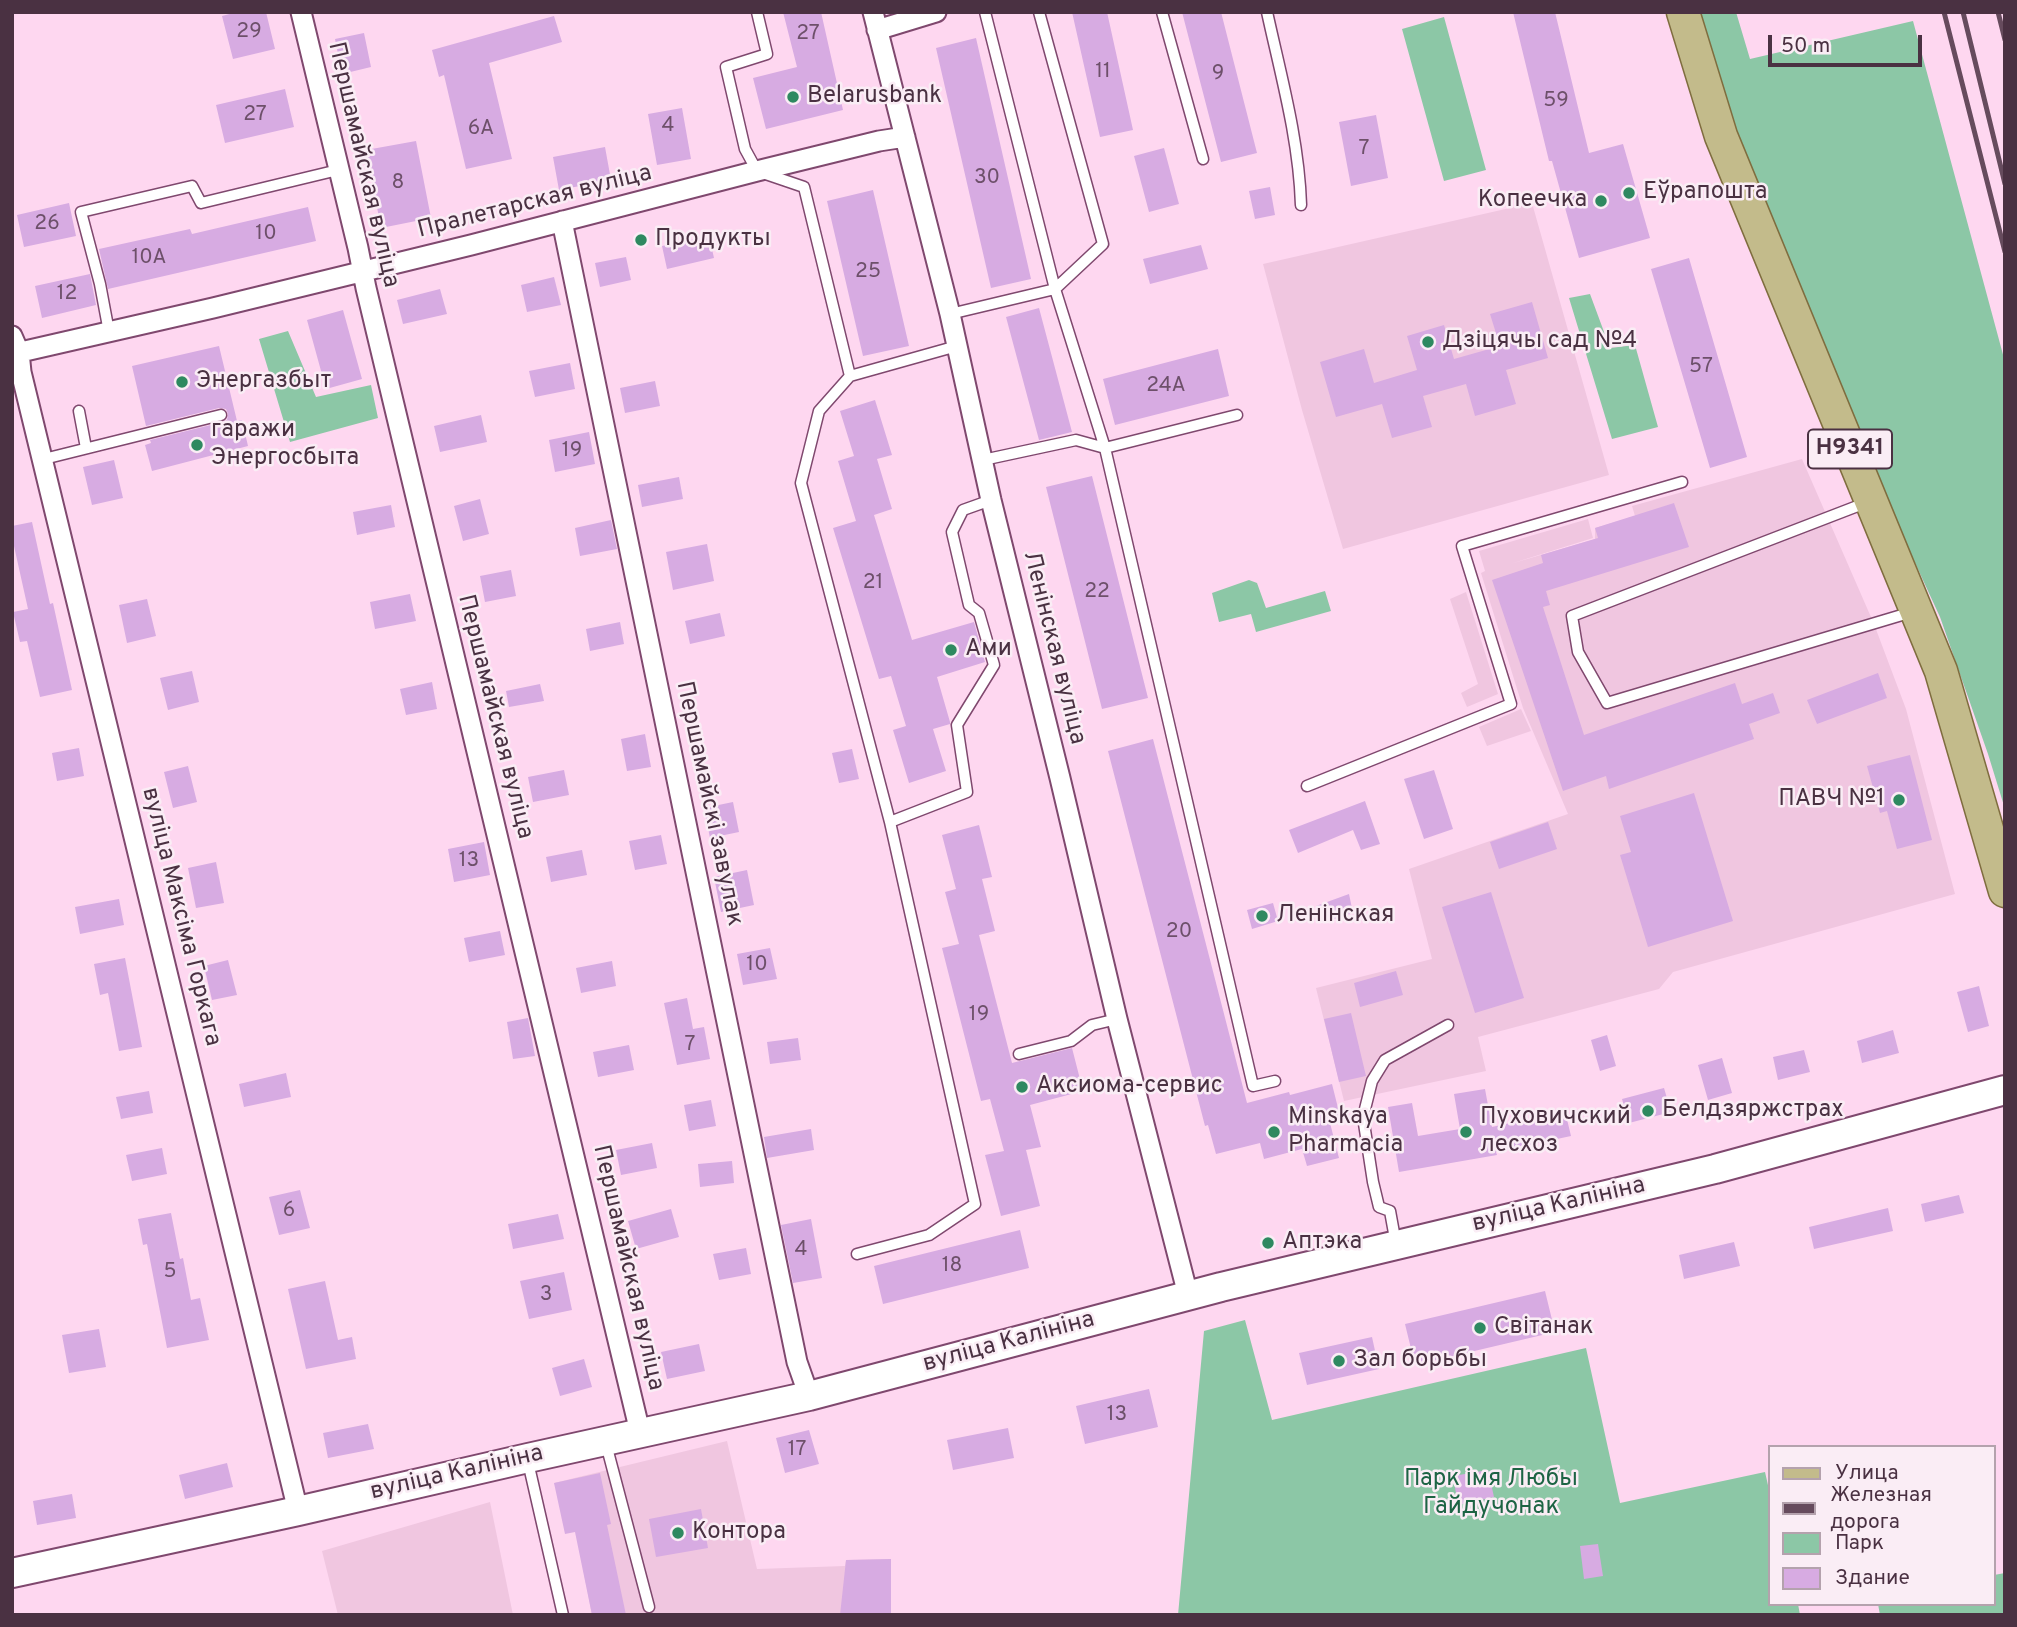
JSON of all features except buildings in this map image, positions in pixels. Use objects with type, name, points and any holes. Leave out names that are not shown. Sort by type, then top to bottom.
[{"type":"main road","name":"Н9341","points":[[1683,12],[1721,136],[1941,671],[2005,891]]},
{"type":"main road","name":"вуліца Калініна","points":[[12,1573],[809,1396],[1188,1295],[1715,1170],[2003,1092]]},
{"type":"street","name":"Першамайская вуліца","points":[[301,12],[640,1432]]},
{"type":"street","points":[[875,21],[936,12]]},
{"type":"street","name":"Ленінская вуліца","points":[[875,21],[950,314],[991,500],[1117,1019],[1188,1295]]},
{"type":"street","name":"Пралетарская вуліца","points":[[15,347],[109,332],[879,141],[905,137]]},
{"type":"street","name":"Першамайскі завулак","points":[[562,221],[794,1348],[809,1396]]},
{"type":"street","name":"вуліца Максіма Горкага","points":[[15,347],[298,1511]]},
{"type":"lane","points":[[757,12],[767,54],[726,66],[745,149],[757,171],[804,187],[850,376]]},
{"type":"lane","points":[[985,12],[1055,289],[1105,448],[1253,1087],[1275,1081]]},
{"type":"lane","points":[[950,314],[1055,289],[1103,244],[1039,12]]},
{"type":"lane","points":[[1162,12],[1203,159]]},
{"type":"lane","points":[[1267,12],[1291,118],[1301,205]]},
{"type":"lane","points":[[109,332],[100,284],[80,212],[192,186],[201,203],[338,170]]},
{"type":"lane","points":[[857,1254],[929,1235],[975,1204],[890,822],[801,483],[819,411],[850,376],[957,346]]},
{"type":"lane","points":[[79,411],[86,448]]},
{"type":"lane","points":[[44,459],[221,415]]},
{"type":"lane","points":[[983,460],[1076,440],[1105,448],[1237,415]]},
{"type":"lane","points":[[1307,786],[1511,704],[1462,546],[1682,482]]},
{"type":"lane","points":[[890,822],[967,792],[957,725],[994,665],[979,613],[969,605],[952,532],[963,510],[991,500]]},
{"type":"lane","points":[[1871,500],[1572,616],[1578,652],[1607,703],[1916,610]]},
{"type":"lane","points":[[1019,1054],[1071,1041],[1092,1025],[1117,1019]]},
{"type":"lane","points":[[1396,1244],[1390,1211],[1379,1207],[1363,1117],[1371,1081],[1385,1059],[1448,1025]]},
{"type":"lane","points":[[605,1440],[649,1607]]},
{"type":"lane","points":[[528,1458],[563,1615]]},
{"type":"shaded area","name":"Дзіцячы сад №4","points":[[1532,203],[1609,475],[1343,549],[1263,264]]},
{"type":"shaded area","points":[[1802,459],[1874,624],[1906,709],[1955,894],[1673,972],[1659,989],[1478,1037],[1486,1071],[1344,1101],[1316,988],[1432,959],[1409,869],[1568,814],[1523,708],[1481,573],[1485,571],[1479,551],[1588,519],[1593,538],[1510,564],[1595,539],[1595,528],[1635,516],[1632,506]]},
{"type":"shaded area","points":[[1466,592],[1498,694],[1467,707],[1461,693],[1478,684],[1450,599]]},
{"type":"shaded area","points":[[1521,709],[1531,731],[1487,746],[1479,727]]},
{"type":"shaded area","points":[[727,1441],[757,1569],[845,1566],[846,1560],[891,1559],[891,1615],[592,1615],[576,1532],[554,1483]]},
{"type":"shaded area","points":[[490,1502],[513,1615],[338,1615],[322,1551]]},
{"type":"green space","points":[[1700,12],[1736,12],[1750,59],[1913,21],[2005,362],[2005,809],[1940,617],[1899,528],[1735,131]]},
{"type":"green space","points":[[1444,17],[1486,170],[1444,181],[1402,29]]},
{"type":"green space","points":[[1590,294],[1610,348],[1635,345],[1658,427],[1612,439],[1569,298]]},
{"type":"green space","points":[[288,331],[316,397],[371,385],[378,418],[290,442],[259,339]]},
{"type":"green space","points":[[1249,580],[1257,583],[1266,608],[1325,591],[1331,611],[1256,632],[1251,614],[1219,622],[1212,593]]},
{"type":"green space","name":"Парк імя Любы Гайдучонак","points":[[1245,1320],[1272,1420],[1586,1348],[1620,1503],[1765,1472],[1769,1490],[1769,1606],[1798,1606],[1800,1615],[1178,1615],[1204,1331]]},
{"type":"green space","points":[[2005,1573],[2005,1615],[1880,1615],[1878,1606],[1996,1606],[1996,1575]]},
{"type":"railway","points":[[1944,12],[2005,252]]},
{"type":"railway","points":[[1963,12],[2005,184]]},
{"type":"railway","points":[[1998,12],[2005,40]]},
{"type":"place","name":"Belarusbank","points":[[793,97]]},
{"type":"place","name":"Еўрапошта","points":[[1629,193]]},
{"type":"place","name":"Копеечка","points":[[1601,201]]},
{"type":"place","name":"Продукты","points":[[641,240]]},
{"type":"place","name":"Дзіцячы сад №4","points":[[1428,342]]},
{"type":"place","name":"Энергазбыт","points":[[182,382]]},
{"type":"place","name":"гаражи Энергосбыта","points":[[197,445]]},
{"type":"place","name":"Ами","points":[[951,650]]},
{"type":"place","name":"ПАВЧ №1","points":[[1899,800]]},
{"type":"place","name":"Ленінская","points":[[1262,916]]},
{"type":"place","name":"Аксиома-сервис","points":[[1022,1087]]},
{"type":"place","name":"Белдзяржстрах","points":[[1648,1111]]},
{"type":"place","name":"Minskaya Pharmacia","points":[[1274,1132]]},
{"type":"place","name":"Пуховичский лесхоз","points":[[1466,1132]]},
{"type":"place","name":"Аптэка","points":[[1268,1243]]},
{"type":"place","name":"Світанак","points":[[1480,1328]]},
{"type":"place","name":"Зал борьбы","points":[[1339,1361]]},
{"type":"place","name":"Контора","points":[[678,1533]]}]
